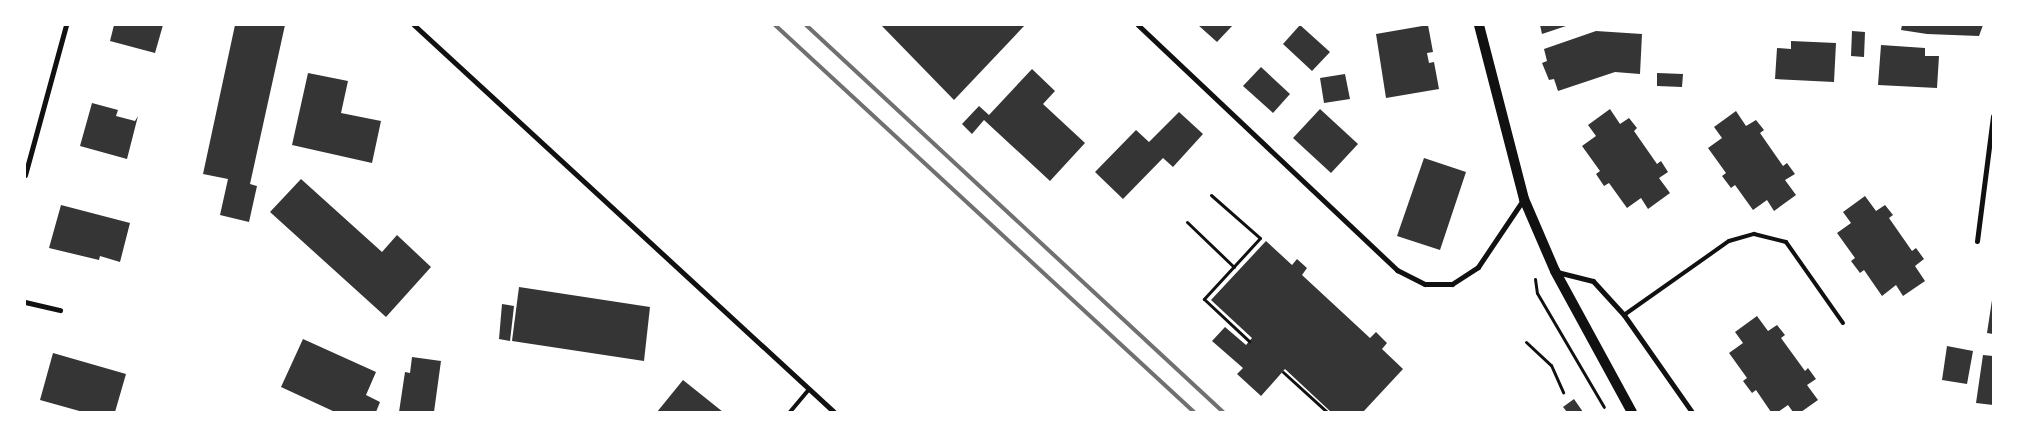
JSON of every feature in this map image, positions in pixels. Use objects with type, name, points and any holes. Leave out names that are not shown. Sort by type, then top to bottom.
[{"type":"main road","points":[[1479,25],[1524,199],[1555,271],[1632,412]]},
{"type":"street","points":[[25,174],[66,25]]},
{"type":"street","points":[[414,25],[834,412]]},
{"type":"street","points":[[1138,25],[1397,270],[1425,284],[1452,284],[1478,267],[1524,199]]},
{"type":"street","points":[[1977,241],[1993,116]]},
{"type":"street","points":[[1555,271],[1594,281],[1624,315],[1692,412]]},
{"type":"street","points":[[25,302],[60,310]]},
{"type":"lane","points":[[1624,315],[1730,241],[1754,234],[1786,242],[1843,323]]},
{"type":"lane","points":[[790,412],[809,389]]},
{"type":"path","points":[[1211,195],[1260,238],[1204,300],[1249,341]]},
{"type":"path","points":[[1187,222],[1234,267]]},
{"type":"path","points":[[1526,342],[1551,365],[1563,392]]},
{"type":"path","points":[[1283,372],[1327,412]]},
{"type":"building","points":[[114,25],[163,25],[155,53],[110,41]]},
{"type":"building","points":[[235,25],[285,25],[250,184],[257,186],[249,222],[220,215],[228,179],[203,174]]},
{"type":"building","points":[[881,25],[1025,25],[954,100]]},
{"type":"building","points":[[1198,25],[1233,25],[1217,42]]},
{"type":"building","points":[[1300,25],[1330,52],[1312,71],[1283,44]]},
{"type":"building","points":[[1428,25],[1433,52],[1427,53],[1429,63],[1434,62],[1439,89],[1386,98],[1376,34]]},
{"type":"building","points":[[1540,25],[1569,25],[1542,34]]},
{"type":"building","points":[[1902,25],[1983,25],[1979,36],[1927,34],[1901,30]]},
{"type":"building","points":[[1596,31],[1642,34],[1640,74],[1615,72],[1558,91],[1554,79],[1549,80],[1542,63],[1547,61],[1544,49]]},
{"type":"building","points":[[1852,31],[1865,32],[1864,57],[1851,56]]},
{"type":"building","points":[[1791,41],[1836,43],[1834,82],[1775,79],[1777,48],[1791,49]]},
{"type":"building","points":[[1881,45],[1925,48],[1925,56],[1939,56],[1937,88],[1878,85]]},
{"type":"building","points":[[1261,67],[1290,94],[1273,113],[1243,86]]},
{"type":"building","points":[[1032,69],[1055,91],[1043,104],[1085,143],[1050,181],[984,120],[972,134],[962,124],[979,106],[989,115]]},
{"type":"building","points":[[308,73],[348,81],[341,113],[381,121],[372,163],[292,145]]},
{"type":"building","points":[[1657,73],[1683,74],[1682,87],[1657,86]]},
{"type":"building","points":[[1345,74],[1350,99],[1324,103],[1320,78]]},
{"type":"building","points":[[92,103],[118,110],[116,116],[135,121],[138,116],[127,159],[80,146]]},
{"type":"building","points":[[1320,109],[1358,144],[1331,173],[1293,138]]},
{"type":"building","points":[[1610,109],[1620,124],[1629,118],[1637,128],[1634,131],[1657,164],[1661,161],[1668,172],[1659,178],[1670,193],[1648,209],[1641,198],[1627,208],[1609,183],[1604,186],[1596,174],[1600,171],[1582,146],[1596,136],[1588,125]]},
{"type":"building","points":[[1736,111],[1746,126],[1756,120],[1764,130],[1760,133],[1783,166],[1787,163],[1795,174],[1785,180],[1796,195],[1774,211],[1767,200],[1753,210],[1735,185],[1731,188],[1722,176],[1726,173],[1708,148],[1722,138],[1714,127]]},
{"type":"building","points":[[1179,112],[1203,134],[1173,167],[1163,158],[1123,199],[1095,172],[1136,130],[1149,142]]},
{"type":"building","points":[[1424,158],[1466,172],[1440,250],[1397,236]]},
{"type":"building","points":[[301,179],[382,252],[397,235],[431,267],[386,317],[270,212]]},
{"type":"building","points":[[1865,196],[1876,211],[1885,205],[1893,215],[1889,218],[1912,251],[1916,248],[1924,259],[1915,266],[1925,281],[1903,296],[1896,285],[1882,296],[1864,270],[1860,273],[1851,261],[1855,258],[1837,233],[1851,223],[1843,212]]},
{"type":"building","points":[[61,205],[130,223],[120,262],[100,256],[99,260],[49,248]]},
{"type":"building","points":[[1266,241],[1292,265],[1297,259],[1307,268],[1302,275],[1370,338],[1376,332],[1387,343],[1382,349],[1403,369],[1363,412],[1331,412],[1285,369],[1261,396],[1237,374],[1243,368],[1212,341],[1225,327],[1246,345],[1252,338],[1211,300]]},
{"type":"building","points":[[519,287],[650,307],[644,361],[512,341]]},
{"type":"building","points":[[1993,300],[1993,334],[1987,333]]},
{"type":"building","points":[[502,304],[514,306],[510,341],[499,339]]},
{"type":"building","points":[[1757,316],[1768,331],[1777,325],[1785,335],[1781,338],[1805,371],[1808,368],[1816,379],[1807,385],[1818,400],[1801,412],[1793,412],[1788,405],[1778,412],[1771,412],[1756,390],[1752,393],[1743,381],[1747,378],[1729,353],[1743,343],[1735,332]]},
{"type":"building","points":[[303,339],[376,372],[366,395],[380,402],[376,412],[335,412],[281,387]]},
{"type":"building","points":[[1947,346],[1973,351],[1967,384],[1942,380]]},
{"type":"building","points":[[53,353],[126,374],[115,412],[83,412],[40,400]]},
{"type":"building","points":[[1983,355],[1993,356],[1993,405],[1976,403]]},
{"type":"building","points":[[412,357],[441,361],[434,412],[399,412],[405,372],[410,373]]},
{"type":"building","points":[[683,380],[723,412],[657,412]]},
{"type":"building","points":[[1574,399],[1583,412],[1567,412],[1563,407]]},
{"type":"railway","points":[[775,25],[1194,412]]},
{"type":"railway","points":[[806,25],[1223,412]]}]
